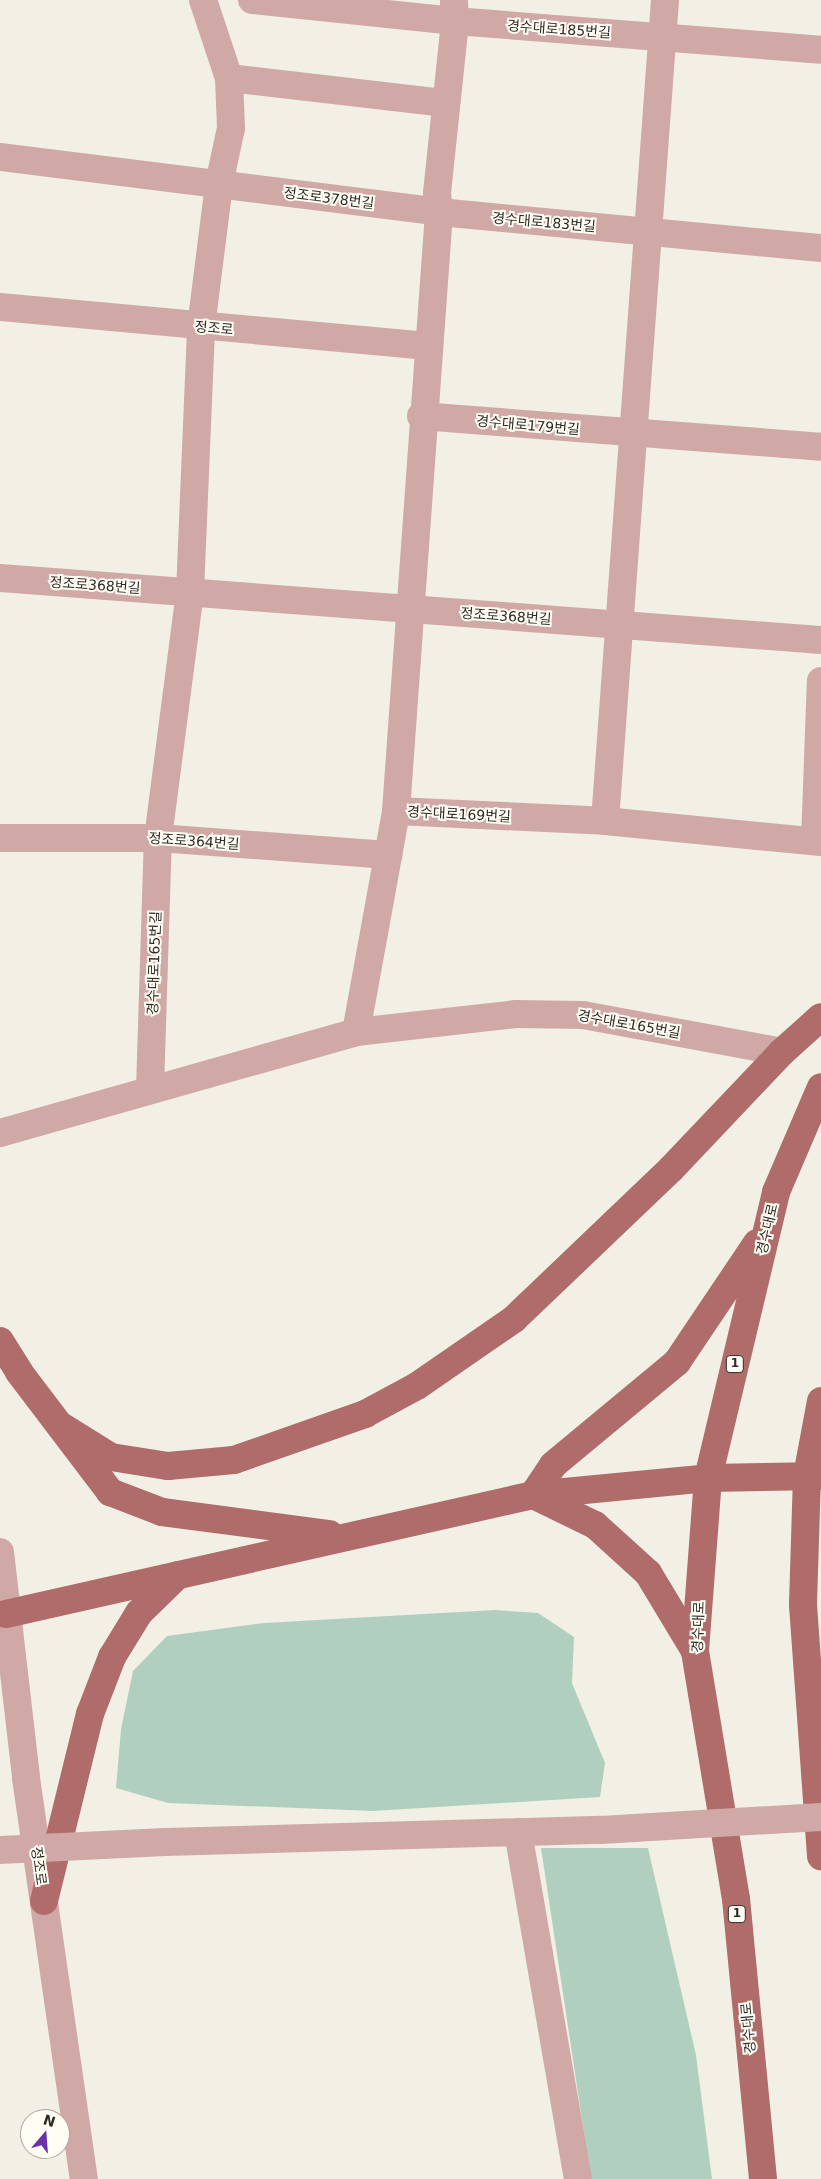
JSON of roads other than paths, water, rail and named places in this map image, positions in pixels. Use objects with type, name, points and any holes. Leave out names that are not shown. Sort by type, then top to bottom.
[{"type":"main road","points":[[61,1426],[111,1457],[168,1466],[234,1460],[365,1414],[417,1386],[514,1319],[671,1169],[782,1052],[821,1017]]},
{"type":"main road","name":"경수대로","points":[[763,2179],[736,1899],[695,1651],[708,1478],[776,1192],[821,1087]]},
{"type":"main road","points":[[533,1495],[553,1465],[677,1362],[768,1228]]},
{"type":"main road","points":[[0,1341],[19,1372],[110,1492],[162,1512],[346,1537]]},
{"type":"main road","points":[[821,1401],[803,1605],[816,1704],[821,1856]]},
{"type":"main road","points":[[6,1614],[533,1495],[708,1478],[814,1476]]},
{"type":"main road","points":[[533,1495],[595,1526],[648,1573],[695,1651]]},
{"type":"main road","points":[[44,1901],[90,1714],[112,1657],[139,1614],[178,1575]]},
{"type":"street","points":[[158,838],[190,592],[201,327],[219,184],[231,128],[229,78],[203,0]]},
{"type":"street","name":"경수대로185번길","points":[[252,0],[455,10],[662,37],[821,50]]},
{"type":"street","points":[[605,821],[665,0]]},
{"type":"street","name":"경수대로169번길","points":[[455,10],[437,192],[438,212],[408,608],[396,811],[605,821],[818,842],[821,681]]},
{"type":"street","points":[[229,78],[446,102]]},
{"type":"street","name":"정조로378번길","points":[[0,156],[438,212]]},
{"type":"street","name":"경수대로183번길","points":[[438,212],[821,248]]},
{"type":"street","name":"정조로","points":[[0,307],[201,327],[428,346]]},
{"type":"street","name":"경수대로179번길","points":[[422,416],[634,434],[821,447]]},
{"type":"street","name":"정조로368번길","points":[[0,578],[821,640]]},
{"type":"street","points":[[356,1032],[396,811]]},
{"type":"street","name":"정조로364번길","points":[[0,838],[158,838],[388,855]]},
{"type":"street","name":"경수대로165번길","points":[[150,1089],[158,838]]},
{"type":"street","name":"경수대로165번길","points":[[0,1132],[356,1032],[516,1014],[583,1015],[782,1052]]},
{"type":"street","name":"정조로","points":[[0,1552],[6,1614],[44,1901],[84,2179]]},
{"type":"street","points":[[0,1850],[165,1842],[601,1830],[821,1817]]},
{"type":"street","points":[[518,1832],[578,2179]]}]
